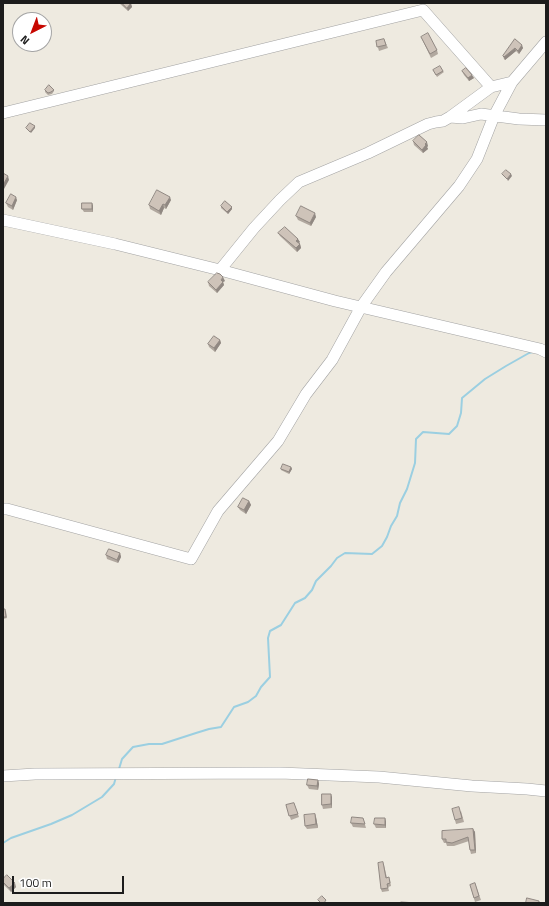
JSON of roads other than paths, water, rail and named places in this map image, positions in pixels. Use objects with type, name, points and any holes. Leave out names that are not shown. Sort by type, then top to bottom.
[{"type":"street","points":[[3,113],[423,10],[491,88]]},
{"type":"street","points":[[3,509],[191,559],[218,511],[278,441],[306,394],[332,360],[361,307],[386,272],[459,186],[477,159],[494,116],[512,82],[546,42]]},
{"type":"street","points":[[220,270],[254,228],[299,182],[368,153],[428,124],[442,121],[491,88],[512,82]]},
{"type":"street","points":[[450,117],[463,118],[481,114],[519,119],[546,120]]},
{"type":"street","points":[[3,220],[115,244],[220,270],[335,302],[544,351]]},
{"type":"street","points":[[3,776],[35,774],[280,773],[379,777],[546,791]]},
{"type":"waterway","points":[[119,769],[122,759],[133,747],[149,744],[162,744],[209,729],[221,727],[234,707],[248,702],[256,696],[261,687],[270,677],[268,638],[270,631],[281,625],[295,603],[305,598],[312,590],[316,581],[337,558],[345,553],[372,554],[382,546],[397,516],[400,503],[407,489],[415,463],[416,439],[423,432],[449,434],[457,426],[461,413],[462,398],[485,379],[533,352]]},
{"type":"waterway","points":[[3,843],[11,838],[72,815],[102,797],[114,784],[116,777]]}]
